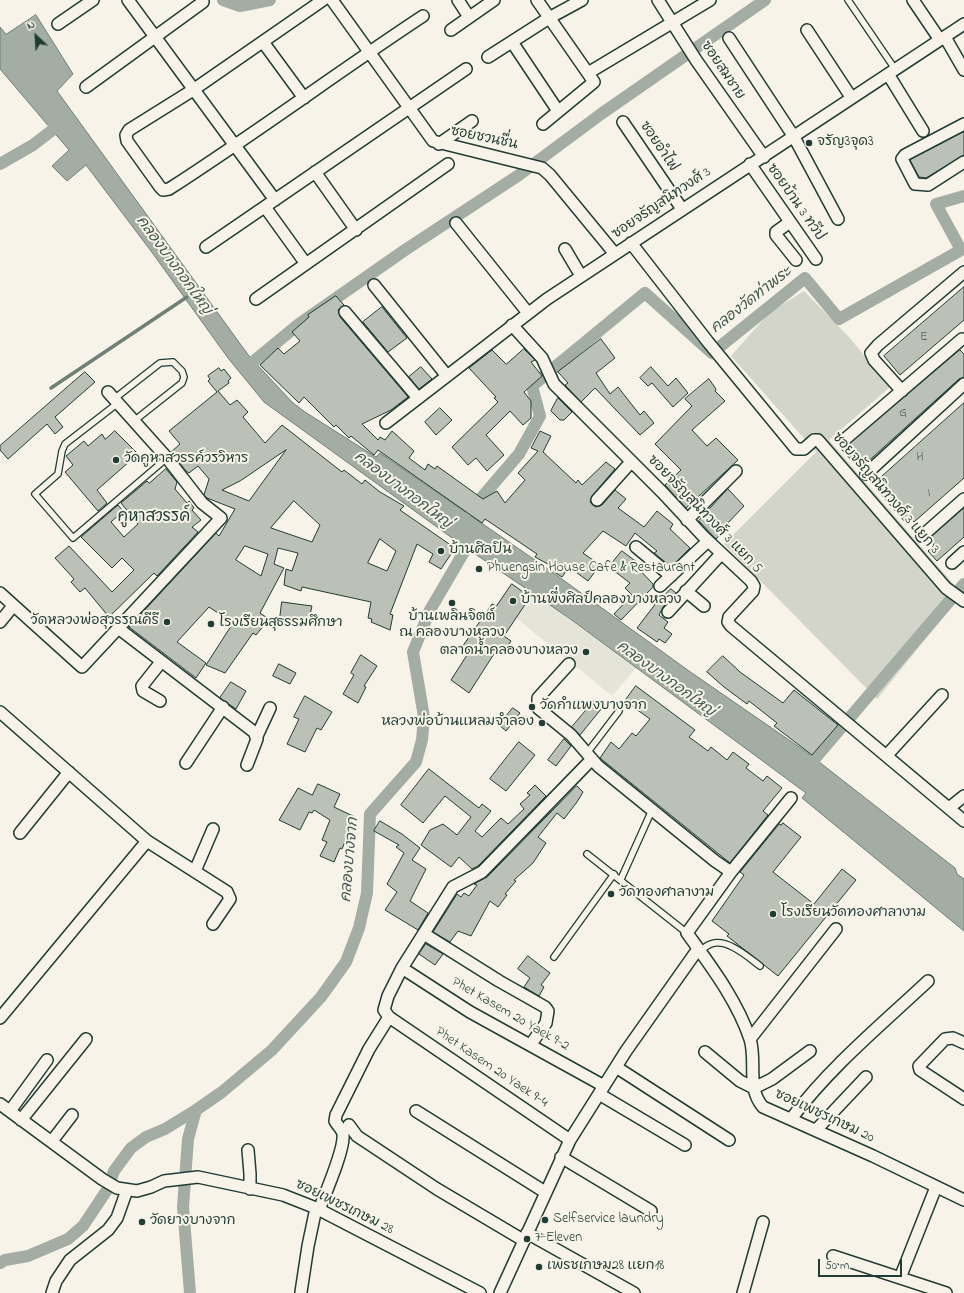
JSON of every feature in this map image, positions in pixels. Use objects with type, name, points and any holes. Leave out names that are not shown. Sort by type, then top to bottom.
[{"type":"street","points":[[58,24],[93,0]]},
{"type":"street","points":[[128,0],[275,200]]},
{"type":"street","points":[[323,0],[193,90],[129,130],[126,135],[127,141],[163,190],[169,189],[236,146],[369,52],[424,16]]},
{"type":"street","name":"ซอยชวนชื่น","points":[[332,0],[429,136],[439,144],[542,168],[550,175],[614,254]]},
{"type":"street","points":[[458,0],[469,17]]},
{"type":"street","points":[[451,30],[494,0]]},
{"type":"street","points":[[537,0],[594,82],[543,124]]},
{"type":"street","points":[[488,57],[549,18],[582,0]]},
{"type":"street","name":"ซอยสมชาย","points":[[658,0],[696,60],[764,157]]},
{"type":"street","points":[[588,73],[710,0]]},
{"type":"street","points":[[913,0],[964,70]]},
{"type":"street","points":[[86,87],[203,2]]},
{"type":"street","name":"ซอยจรัญสนิทวงศ์ 3","points":[[386,422],[528,313],[581,276],[964,24]]},
{"type":"street","points":[[807,30],[851,98]]},
{"type":"street","points":[[729,38],[794,137],[838,219]]},
{"type":"street","points":[[263,42],[304,98]]},
{"type":"street","points":[[512,42],[558,111]]},
{"type":"street","points":[[206,248],[466,68]]},
{"type":"street","points":[[892,71],[923,131]]},
{"type":"street","points":[[439,144],[472,121]]},
{"type":"street","name":"ซอยอำไฟ","points":[[623,122],[682,209]]},
{"type":"street","points":[[963,164],[928,185],[920,185],[915,184],[902,159],[906,155],[964,124]]},
{"type":"street","points":[[256,299],[448,164]]},
{"type":"street","name":"ซอยบ้าน 3 ทวีป","points":[[750,164],[816,259]]},
{"type":"street","points":[[315,172],[356,230]]},
{"type":"street","points":[[265,207],[306,264]]},
{"type":"street","points":[[790,222],[779,228],[776,235],[796,260]]},
{"type":"street","points":[[456,223],[528,313]]},
{"type":"street","name":"ซอยจรัญสนิทวงศ์ 3 แยก 3","points":[[631,243],[720,357],[796,448],[804,449],[814,440],[818,440],[946,588],[963,600]]},
{"type":"street","points":[[565,249],[581,276]]},
{"type":"street","points":[[902,391],[874,360],[871,353],[878,345],[964,272]]},
{"type":"street","points":[[374,285],[447,376]]},
{"type":"street","points":[[345,312],[418,398]]},
{"type":"street","name":"ซอยจรัญสนิทวงศ์ 3 แยก 5","points":[[512,325],[542,358],[550,375],[687,520],[754,586],[753,591],[728,617],[728,622],[731,626],[843,718],[964,821]]},
{"type":"street","points":[[844,440],[963,339]]},
{"type":"street","points":[[866,474],[964,384]]},
{"type":"street","points":[[0,593],[82,667],[221,518],[202,503],[167,458],[113,398]]},
{"type":"street","points":[[597,500],[631,462]]},
{"type":"street","points":[[687,520],[736,471]]},
{"type":"street","points":[[922,536],[964,499]]},
{"type":"street","points":[[660,586],[708,541]]},
{"type":"street","points":[[636,547],[671,576]]},
{"type":"street","points":[[952,563],[964,552]]},
{"type":"street","points":[[668,612],[721,554]]},
{"type":"street","points":[[686,592],[704,606]]},
{"type":"street","points":[[0,622],[13,606]]},
{"type":"street","points":[[118,628],[160,662],[223,707],[257,736]]},
{"type":"street","points":[[160,662],[142,686],[143,691],[160,701]]},
{"type":"street","points":[[569,664],[538,698],[538,708],[571,735],[589,756],[652,810],[731,872]]},
{"type":"street","points":[[887,755],[942,694]]},
{"type":"street","points":[[186,763],[223,707]]},
{"type":"street","points":[[247,765],[257,736],[270,708]]},
{"type":"street","points":[[0,712],[147,841],[229,895],[230,899],[213,924]]},
{"type":"street","points":[[301,1292],[308,1246],[317,1209],[334,1171],[342,1141],[343,1134],[335,1121],[336,1115],[369,1048],[392,1019],[384,1010],[384,1005],[402,968],[453,887],[482,872],[589,756]]},
{"type":"street","points":[[20,833],[69,772]]},
{"type":"street","points":[[949,808],[964,796]]},
{"type":"street","points":[[687,933],[731,872],[791,798]]},
{"type":"street","points":[[194,871],[213,829]]},
{"type":"street","points":[[0,1018],[147,841]]},
{"type":"street","points":[[750,1039],[836,929]]},
{"type":"street","name":"ซอยเพชรเกษม 20","points":[[687,933],[731,997],[750,1039],[753,1057],[754,1088],[758,1101],[763,1107],[816,1130],[964,1200]]},
{"type":"street","points":[[424,934],[499,981],[545,1007],[548,1011],[546,1023],[531,1044]]},
{"type":"street","points":[[500,1293],[570,1140],[616,1067],[699,950]]},
{"type":"street","name":"Phet Kasem 20 Yaek 9-2","points":[[402,968],[470,1012],[511,1035],[531,1044],[685,1145]]},
{"type":"street","points":[[790,1119],[810,1094],[837,1066],[928,981]]},
{"type":"street","name":"Phet Kasem 20 Yaek 9-4","points":[[392,1019],[570,1140]]},
{"type":"street","points":[[964,1043],[953,1038],[945,1039],[919,1066],[920,1070],[964,1099]]},
{"type":"street","points":[[21,1120],[86,1039]]},
{"type":"street","points":[[705,1052],[740,1081],[754,1088],[772,1079],[810,1051]]},
{"type":"street","points":[[10,1111],[47,1060]]},
{"type":"street","points":[[616,1067],[729,1140]]},
{"type":"street","points":[[816,1130],[866,1077]]},
{"type":"street","points":[[0,1104],[102,1179],[122,1189],[117,1218],[108,1230],[70,1260],[56,1281],[52,1293]]},
{"type":"street","points":[[416,1111],[546,1192]]},
{"type":"street","points":[[52,1142],[72,1115]]},
{"type":"street","points":[[349,1124],[357,1136],[437,1190],[634,1293]]},
{"type":"street","points":[[248,1150],[250,1189]]},
{"type":"street","points":[[561,1157],[651,1211]]},
{"type":"street","name":"ซอยเพชรเกษม 28","points":[[122,1189],[136,1191],[164,1181],[198,1177],[283,1195],[317,1209],[480,1293]]},
{"type":"street","points":[[900,1278],[936,1187]]},
{"type":"street","points":[[743,1293],[763,1222]]},
{"type":"street","points":[[833,1256],[946,1293]]},
{"type":"lane","points":[[848,0],[892,71]]},
{"type":"lane","points":[[134,421],[182,383],[184,377],[178,366],[173,362],[160,363],[113,398],[65,444],[62,451],[58,474],[35,494],[73,538],[167,458]]},
{"type":"lane","points":[[589,756],[620,712]]},
{"type":"lane","points":[[621,879],[652,810]]},
{"type":"lane","points":[[587,854],[621,879],[687,933]]},
{"type":"lane","points":[[554,957],[614,874]]},
{"type":"lane","points":[[699,950],[711,944],[723,943],[741,952],[760,966]]},
{"type":"shaded area","points":[[804,291],[849,337],[890,387],[829,440],[962,594],[877,699],[724,544],[816,452],[731,356],[770,312]]},
{"type":"shaded area","name":"ตลาดน้ำคลองบางหลวง","points":[[535,594],[636,668],[612,696],[515,617]]},
{"type":"water","name":"คลองบางกอกใหญ่","points":[[36,15],[73,74],[57,91],[249,356],[293,403],[376,457],[380,453],[548,569],[689,671],[805,751],[955,868],[957,874],[964,879],[964,931],[802,798],[806,793],[569,618],[459,543],[264,402],[228,358],[151,251],[86,165],[67,181],[52,166],[69,150],[0,69],[0,27],[6,34]]},
{"type":"building","points":[[964,132],[964,155],[926,178],[919,177],[910,160]]},
{"type":"building","points":[[964,287],[964,320],[900,375],[884,356]]},
{"type":"building","points":[[336,296],[344,305],[338,310],[340,317],[408,397],[391,410],[362,424],[378,440],[380,437],[385,440],[392,431],[414,451],[409,458],[425,470],[428,464],[435,469],[437,466],[483,499],[497,491],[505,503],[525,480],[518,473],[538,451],[531,448],[540,431],[551,436],[543,452],[576,483],[578,480],[582,485],[606,462],[615,469],[592,496],[590,502],[593,505],[596,507],[602,505],[615,490],[626,499],[618,508],[644,527],[657,511],[673,524],[670,529],[690,548],[671,567],[654,553],[657,551],[635,533],[626,546],[603,531],[583,553],[600,565],[588,581],[569,567],[562,577],[553,571],[555,568],[535,557],[537,554],[485,519],[482,523],[378,450],[374,455],[351,436],[349,438],[336,425],[334,427],[304,397],[299,403],[260,365],[278,348],[284,354],[300,341],[292,332],[309,317],[308,315]]},
{"type":"building","points":[[382,307],[407,338],[388,352],[363,322]]},
{"type":"building","points":[[601,339],[615,358],[596,373],[610,394],[618,387],[640,415],[644,411],[654,423],[640,435],[595,388],[581,402],[565,385],[568,383],[558,372]]},
{"type":"building","points":[[524,349],[535,360],[531,362],[542,376],[524,392],[531,401],[531,418],[523,425],[510,411],[486,435],[504,455],[487,471],[476,458],[468,465],[452,447],[498,402],[494,398],[496,397],[469,368],[492,350],[506,364]]},
{"type":"building","points":[[960,350],[964,354],[964,377],[959,379],[863,466],[858,461],[855,464],[842,450]]},
{"type":"building","points":[[421,367],[432,379],[419,389],[409,377]]},
{"type":"building","points":[[651,367],[668,386],[676,378],[688,393],[673,407],[652,383],[648,386],[640,378]]},
{"type":"building","points":[[219,368],[221,371],[224,369],[231,378],[228,381],[229,383],[218,391],[230,405],[237,400],[248,412],[243,417],[265,443],[282,425],[342,472],[344,470],[362,484],[365,480],[380,492],[404,506],[400,510],[455,548],[441,569],[429,562],[433,554],[417,544],[390,614],[393,615],[390,630],[371,622],[372,619],[368,618],[371,602],[302,587],[301,591],[284,585],[286,569],[292,571],[298,553],[278,548],[274,564],[284,568],[260,613],[269,619],[256,635],[253,633],[225,673],[206,665],[233,623],[209,607],[177,642],[206,663],[196,678],[129,627],[216,533],[219,536],[235,509],[207,498],[204,495],[209,479],[198,466],[189,473],[186,471],[171,452],[180,444],[169,431],[217,392],[208,381],[210,379],[208,376]],"holes":[[[286,450],[249,501],[222,490],[240,481]],[[294,501],[320,525],[312,542],[271,528]],[[380,539],[396,551],[387,571],[368,563]],[[245,546],[268,554],[261,576],[236,560]]]},
{"type":"building","points":[[85,372],[95,382],[55,417],[63,427],[55,434],[47,424],[8,459],[0,450],[0,446]]},
{"type":"building","points":[[709,379],[716,389],[715,391],[725,401],[692,430],[707,446],[716,438],[738,460],[686,508],[665,485],[681,470],[655,444],[692,406],[685,399]]},
{"type":"building","points":[[558,398],[572,412],[564,420],[560,420],[551,411]]},
{"type":"building","points":[[964,403],[964,478],[914,522],[910,518],[905,522],[877,490],[881,486],[877,481]]},
{"type":"building","points":[[440,408],[452,420],[436,435],[425,422]]},
{"type":"building","points":[[115,431],[138,454],[97,490],[107,503],[98,511],[65,472],[73,465],[66,456],[84,441],[88,446],[102,434],[105,439]]},
{"type":"building","points":[[166,469],[177,482],[175,489],[187,503],[189,501],[194,508],[192,510],[201,520],[192,527],[198,532],[157,576],[154,573],[109,617],[85,588],[80,592],[71,582],[74,579],[55,558],[69,546],[112,592],[134,570],[122,558],[112,568],[81,537],[118,505],[123,511],[111,522],[124,537],[138,524],[121,503],[147,481],[149,483]]},
{"type":"building","points":[[728,489],[744,506],[726,525],[728,527],[716,539],[699,521]]},
{"type":"building","points":[[964,508],[964,537],[937,561],[928,551],[934,545],[929,539]]},
{"type":"building","points":[[622,551],[638,563],[636,566],[653,584],[653,587],[621,620],[614,614],[632,595],[625,588],[630,583],[609,567]]},
{"type":"building","points":[[512,584],[530,597],[504,636],[511,641],[505,650],[499,646],[469,693],[451,680],[467,655],[460,650],[492,604],[496,606]]},
{"type":"building","points":[[671,589],[676,593],[663,607],[659,615],[668,622],[664,628],[672,634],[665,643],[659,639],[657,642],[637,628],[663,594],[664,595]]},
{"type":"building","points":[[282,602],[312,606],[309,619],[280,619]]},
{"type":"building","points":[[361,655],[377,666],[364,686],[366,687],[358,703],[343,694],[354,675],[351,673]]},
{"type":"building","points":[[723,656],[740,672],[783,703],[794,690],[838,725],[812,755],[774,726],[777,723],[749,701],[747,704],[707,672]]},
{"type":"building","points":[[279,664],[296,673],[290,684],[273,676]]},
{"type":"building","points":[[231,682],[246,691],[236,709],[220,698]]},
{"type":"building","points":[[636,686],[695,730],[689,737],[708,751],[711,747],[727,760],[733,752],[749,764],[746,768],[763,781],[767,776],[782,788],[763,811],[768,815],[730,863],[600,758],[611,742],[619,749],[632,733],[636,736],[650,719],[625,701]]},
{"type":"building","points":[[305,696],[332,712],[321,730],[317,728],[305,752],[287,744],[299,719],[294,717]]},
{"type":"building","points":[[594,701],[602,708],[580,735],[572,727]]},
{"type":"building","points":[[513,708],[520,713],[506,731],[499,725]]},
{"type":"building","points":[[564,739],[571,746],[556,766],[548,760]]},
{"type":"building","points":[[519,742],[535,755],[506,791],[490,779]]},
{"type":"building","points":[[429,769],[479,808],[482,804],[491,811],[475,831],[482,837],[501,818],[508,824],[524,809],[520,804],[530,795],[527,793],[535,785],[546,796],[478,866],[472,869],[459,857],[451,867],[421,845],[430,830],[443,824],[457,835],[471,817],[445,796],[423,823],[401,805]]},
{"type":"building","points":[[318,784],[340,794],[334,807],[355,817],[342,849],[340,848],[334,862],[320,856],[327,842],[322,840],[330,820],[314,810],[312,813],[309,812],[300,830],[279,820],[298,788],[312,795]]},
{"type":"building","points":[[577,786],[583,792],[577,802],[564,819],[557,813],[538,837],[546,843],[533,863],[514,880],[516,881],[505,894],[507,895],[498,907],[490,901],[471,936],[458,931],[450,942],[433,932],[457,894],[461,897],[464,893],[469,896],[477,885],[474,884],[487,877]]},
{"type":"building","points":[[380,821],[402,834],[420,848],[412,860],[426,869],[410,901],[428,913],[418,930],[385,910],[397,892],[387,884],[404,853],[396,847],[399,845],[374,831]]},
{"type":"building","points":[[783,823],[801,837],[773,872],[814,904],[842,869],[856,880],[778,976],[727,936],[729,934],[712,921],[744,875],[740,872],[779,824],[781,825]]},
{"type":"building","points":[[426,944],[443,954],[435,965],[419,954]]},
{"type":"building","points":[[528,956],[550,973],[541,985],[544,987],[539,996],[524,987],[530,978],[518,969]]},
{"type":"waterway","points":[[223,0],[240,6],[270,0]]},
{"type":"waterway","points":[[248,366],[299,324],[405,250],[519,175],[601,114],[765,0]]},
{"type":"waterway","points":[[0,164],[33,145],[63,122]]},
{"type":"waterway","name":"คลองวัดท่าพระ","points":[[471,510],[519,454],[540,416],[532,386],[645,293],[712,353],[805,278],[839,319],[961,250],[936,204],[964,196]]},
{"type":"waterway","name":"คลองบางกอกใหญ่","points":[[51,388],[187,297]]},
{"type":"waterway","name":"คลองบางจาก","points":[[190,1293],[183,1207],[188,1139],[196,1110],[222,1092],[272,1050],[321,997],[346,962],[359,928],[367,893],[370,814],[416,762],[422,740],[424,717],[413,652],[430,610],[471,540]]},
{"type":"waterway","points":[[805,770],[964,584]]},
{"type":"waterway","points":[[0,1263],[5,1260],[28,1256],[68,1239],[83,1226],[107,1190],[114,1171],[131,1148],[146,1137],[165,1129],[196,1110]]},
{"type":"place","name":"จรัญ3จุด3","points":[[809,143]]},
{"type":"place","name":"วัดคูหาสวรรค์วรวิหาร","points":[[116,460]]},
{"type":"place","name":"บ้านศิลปิน","points":[[441,551]]},
{"type":"place","name":"Phuengsin House Cafe & Restaurant","points":[[479,569]]},
{"type":"place","name":"บ้านพึ่งศิลป์คลองบางหลวง","points":[[513,601]]},
{"type":"place","name":"บ้านเพลินจิตต์ ณ คลองบางหลวง","points":[[452,603]]},
{"type":"place","name":"วัดหลวงพ่อสุวรรณคีรี","points":[[167,622]]},
{"type":"place","name":"โรงเรียนสุธรรมศึกษา","points":[[211,624]]},
{"type":"place","name":"ตลาดน้ำคลองบางหลวง","points":[[586,652]]},
{"type":"place","name":"วัดกำแพงบางจาก","points":[[532,707]]},
{"type":"place","name":"หลวงพ่อบ้านแหลมจำลอง","points":[[542,723]]},
{"type":"place","name":"วัดทองศาลางาม","points":[[611,894]]},
{"type":"place","name":"โรงเรียนวัดทองศาลางาม","points":[[773,914]]},
{"type":"place","name":"Selfservice laundry","points":[[545,1220]]},
{"type":"place","name":"วัดยางบางจาก","points":[[142,1222]]},
{"type":"place","name":"7-Eleven","points":[[527,1239]]},
{"type":"place","name":"เพรชเกษม28 แยก18","points":[[539,1267]]},
{"type":"district","name":"คูหาสวรรค์","points":[[154,518]]}]
